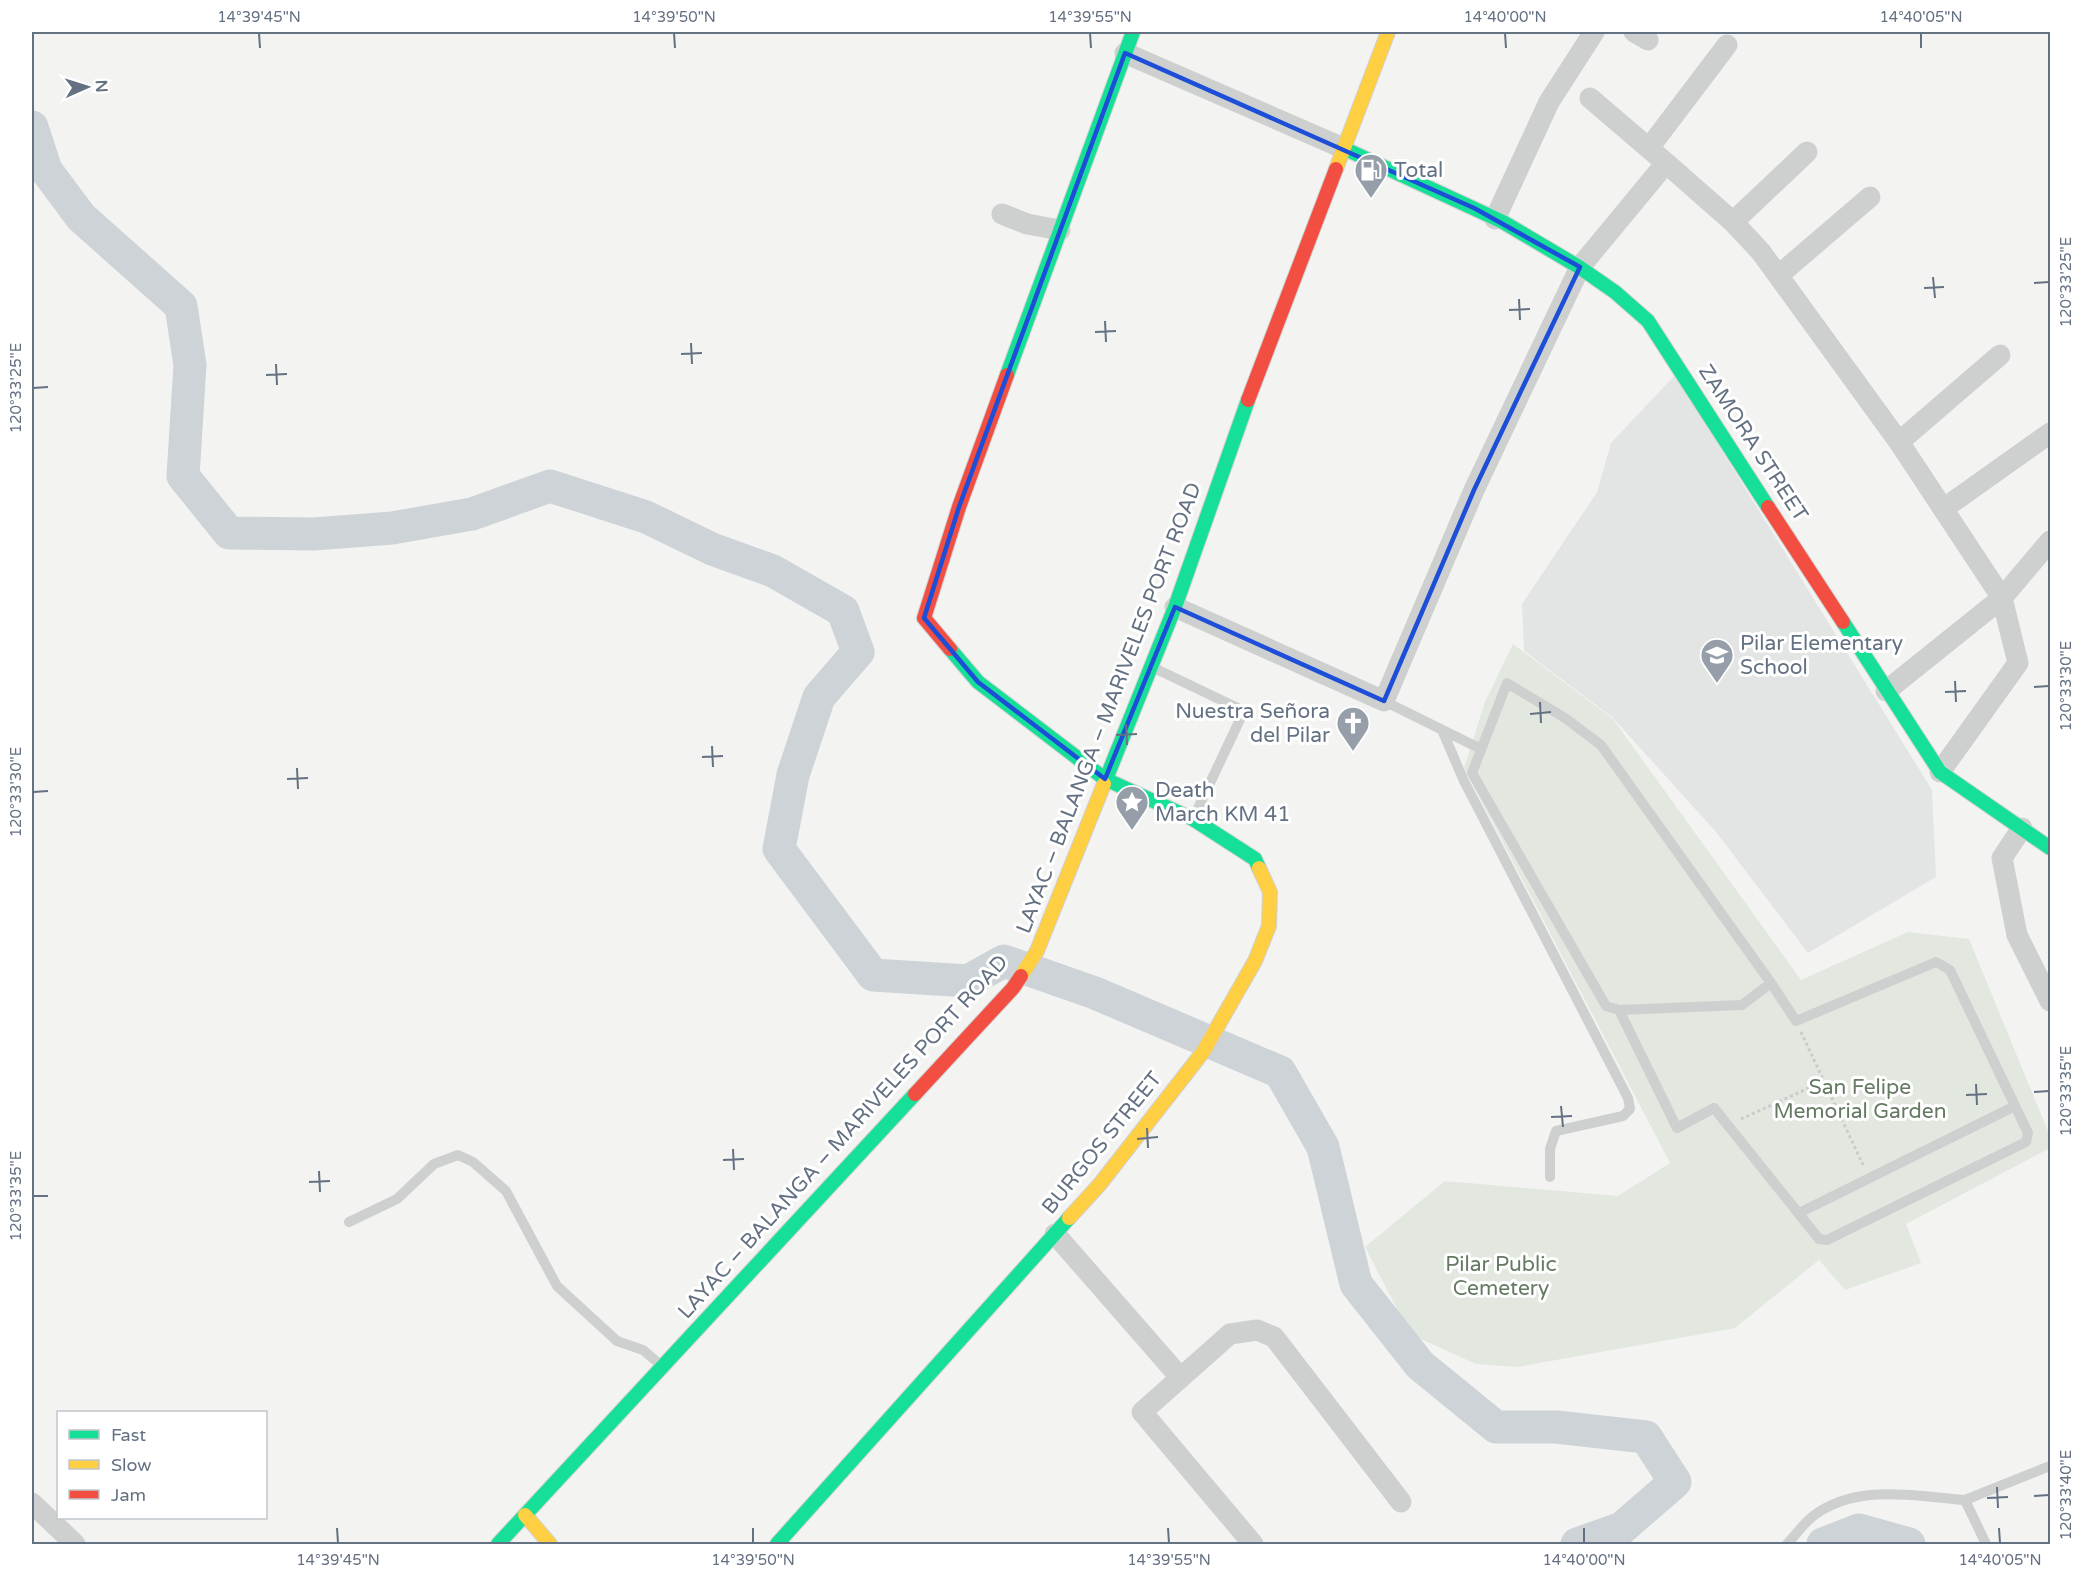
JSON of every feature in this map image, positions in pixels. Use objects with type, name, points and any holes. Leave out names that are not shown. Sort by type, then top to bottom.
[{"type":"street","points":[[1002,214],[1027,224],[1060,230],[1133,32]]},
{"type":"street","name":"LAYAC – BALANGA – MARIVELES PORT ROAD","points":[[498,1545],[1013,988],[1037,951],[1175,607],[1254,382],[1388,32]]},
{"type":"street","points":[[1495,219],[1549,102],[1594,32]]},
{"type":"street","points":[[1649,148],[1727,45]]},
{"type":"street","points":[[1125,53],[1343,148]]},
{"type":"street","points":[[1590,98],[1733,222],[1779,275],[1899,442],[2002,598],[2018,663],[1940,772]]},
{"type":"street","name":"ZAMORA STREET","points":[[1343,148],[1495,219],[1580,267],[1624,298],[1647,321],[1666,346],[1940,772],[2050,848]]},
{"type":"street","points":[[1733,222],[1807,152]]},
{"type":"street","points":[[1175,607],[1384,701],[1474,490],[1580,267],[1666,163]]},
{"type":"street","points":[[1779,275],[1870,197]]},
{"type":"street","name":"BURGOS STREET","points":[[777,1545],[1100,1184],[1203,1052],[1254,961],[1269,926],[1270,892],[1255,859],[1193,819],[1105,778],[978,682],[924,618],[959,507],[1060,230]]},
{"type":"street","points":[[1899,442],[2000,355]]},
{"type":"street","points":[[1943,509],[2050,433]]},
{"type":"street","points":[[1886,691],[2002,598],[2050,541]]},
{"type":"street","points":[[2022,828],[2002,858],[2017,934],[2050,1001]]},
{"type":"street","points":[[1055,1234],[1179,1376]]},
{"type":"street","points":[[1253,1545],[1142,1412],[1179,1376],[1230,1334],[1257,1330],[1274,1337],[1401,1502]]},
{"type":"street","points":[[32,1503],[75,1545]]},
{"type":"street","points":[[525,1515],[550,1545]]},
{"type":"lane","points":[[1151,667],[1244,711],[1193,819]]},
{"type":"lane","points":[[1619,1010],[1677,1128],[1714,1108],[1819,1239],[1827,1240],[2026,1142],[2028,1133],[1950,970],[1936,962],[1796,1021],[1771,983],[1601,745],[1565,718],[1507,683],[1472,773],[1606,1006],[1619,1010],[1742,1005],[1771,983]]},
{"type":"lane","points":[[1384,701],[1481,749]]},
{"type":"lane","points":[[1442,730],[1464,781],[1628,1098],[1630,1109],[1623,1116],[1556,1131],[1550,1149],[1550,1177]]},
{"type":"lane","points":[[1588,1019],[1606,1006]]},
{"type":"lane","points":[[1799,1213],[1870,1180],[2015,1106]]},
{"type":"lane","points":[[349,1222],[397,1199],[434,1164],[458,1155],[473,1162],[506,1191],[557,1286],[617,1341],[643,1350],[662,1367]]},
{"type":"lane","points":[[1787,1545],[1812,1517],[1841,1501],[1875,1493],[1965,1500],[2050,1466]]},
{"type":"lane","points":[[1965,1500],[1986,1545]]},
{"type":"path","points":[[1796,1021],[1870,1180]]},
{"type":"path","points":[[1728,1125],[1824,1081]]},
{"type":"highlighted area","points":[[1125,53],[1474,208],[1580,267],[1474,490],[1384,701],[1175,607],[1105,779],[978,682],[924,618],[959,507]]},
{"type":"shaded area","name":"Pilar Elementary School","points":[[1675,375],[1932,790],[1936,877],[1808,953],[1716,832],[1613,718],[1524,651],[1522,604],[1597,492],[1611,443]]},
{"type":"green space","name":"San Felipe Memorial Garden","points":[[1513,644],[1613,719],[1801,980],[1908,932],[1969,939],[2050,1136],[2050,1148],[1906,1224],[1921,1263],[1845,1290],[1819,1260],[1735,1328],[1517,1367],[1476,1364],[1410,1334],[1365,1247],[1445,1181],[1618,1196],[1670,1163],[1464,768],[1485,702]]},
{"type":"waterway","points":[[32,127],[46,170],[81,217],[181,306],[190,365],[183,476],[229,533],[314,534],[392,528],[472,514],[550,486],[646,517],[712,549],[773,571],[843,611],[858,652],[819,697],[793,775],[779,849],[873,975],[968,981],[1004,961],[1095,993],[1280,1072],[1323,1147],[1356,1284],[1420,1365],[1496,1427],[1556,1427],[1646,1437],[1675,1482],[1622,1528],[1577,1544]]},
{"type":"waterway","points":[[1823,1544],[1859,1530],[1909,1544]]},
{"type":"traffic: fast","points":[[1007,375],[1133,32]]},
{"type":"traffic: fast","points":[[1343,148],[1503,222],[1579,267],[1615,292],[1648,321],[1768,507]]},
{"type":"traffic: fast","points":[[1104,784],[1175,607],[1248,400]]},
{"type":"traffic: fast","points":[[1843,622],[1940,772],[2050,848]]},
{"type":"traffic: fast","points":[[950,649],[978,682],[1105,779],[1193,819],[1255,859],[1259,868]]},
{"type":"traffic: fast","points":[[498,1544],[915,1094]]},
{"type":"traffic: fast","points":[[777,1544],[1069,1218]]},
{"type":"traffic: slow","points":[[1336,169],[1388,32]]},
{"type":"traffic: slow","points":[[1021,976],[1037,951],[1104,784]]},
{"type":"traffic: slow","points":[[1069,1218],[1100,1184],[1203,1052],[1255,961],[1269,926],[1270,892],[1259,868]]},
{"type":"traffic: slow","points":[[525,1515],[550,1544]]},
{"type":"traffic: jam","points":[[1248,400],[1336,169]]},
{"type":"traffic: jam","points":[[950,649],[924,618],[959,507],[1007,375]]},
{"type":"traffic: jam","points":[[1768,507],[1843,622]]},
{"type":"traffic: jam","points":[[915,1094],[1013,988],[1021,976]]},
{"type":"place","name":"Total","points":[[1371,199]]},
{"type":"place","name":"Pilar Elementary School","points":[[1717,684]]},
{"type":"place","name":"Nuestra Señora del Pilar","points":[[1353,752]]},
{"type":"place","name":"Death March KM 41","points":[[1132,831]]},
{"type":"park label","name":"Pilar Public Cemetery","points":[[1501,1276]]}]
